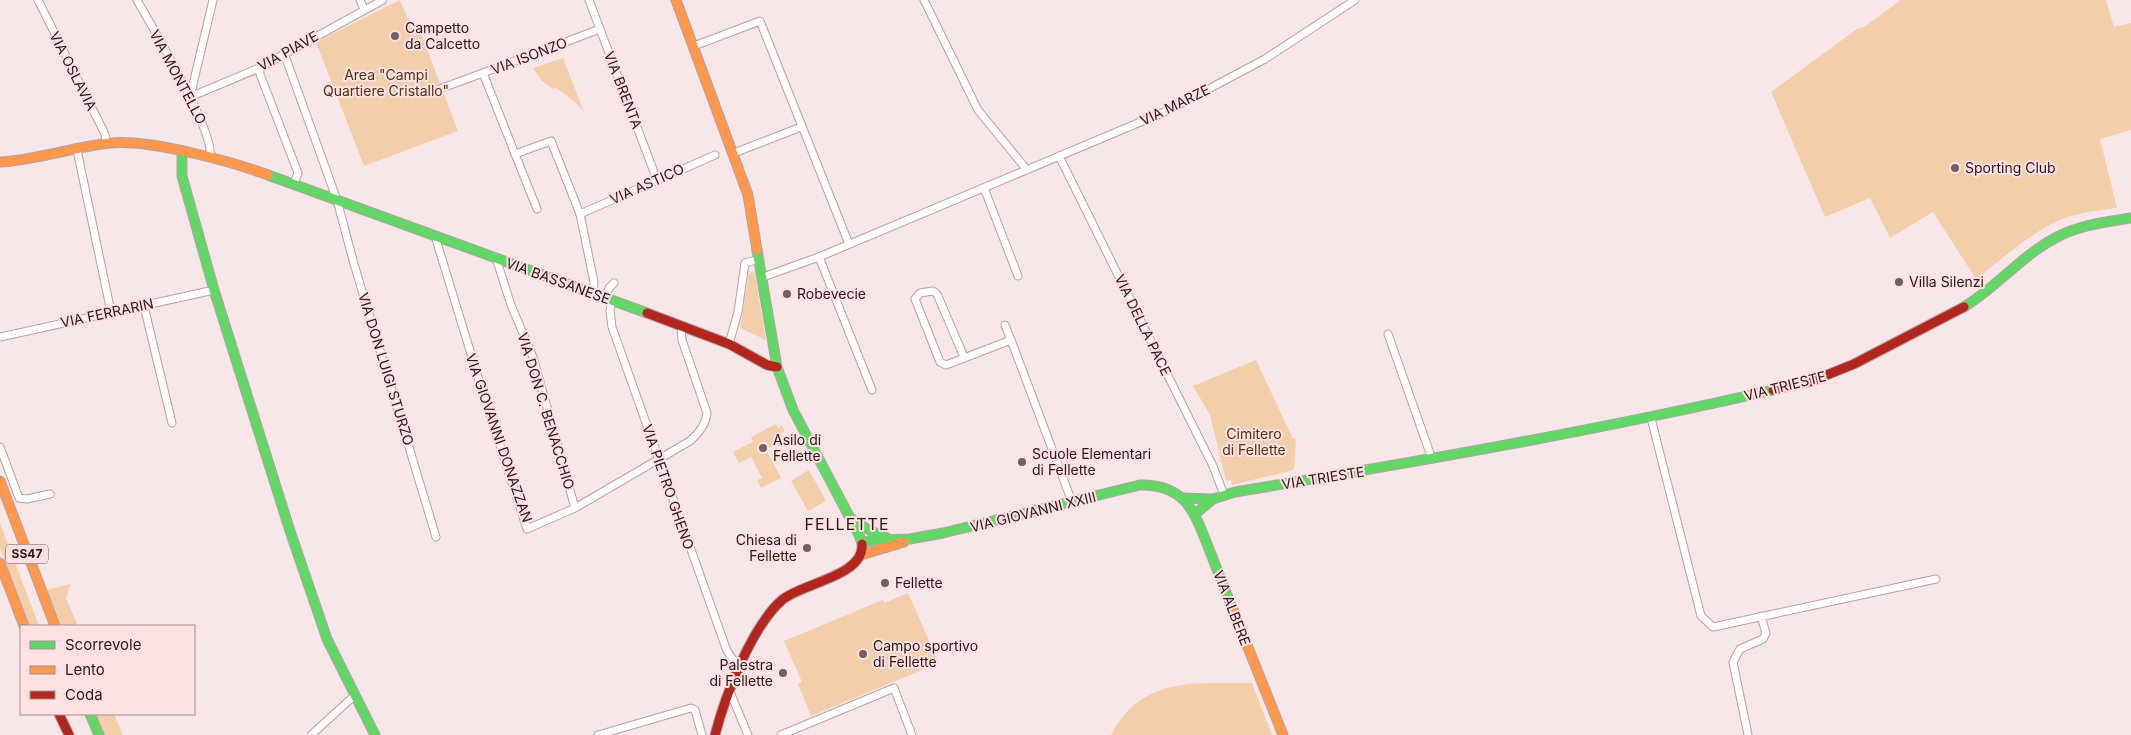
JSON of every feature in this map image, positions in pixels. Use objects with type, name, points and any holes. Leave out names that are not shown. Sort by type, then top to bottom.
[{"type":"main road","name":"VIA GIOVANNI XXIII","points":[[676,0],[748,195],[763,277],[776,367],[793,410],[862,543],[873,540],[910,539],[977,526],[1140,485],[1156,485],[1170,490]]},
{"type":"main road","name":"VIA BASSANESE","points":[[0,162],[34,159],[106,143],[129,144],[210,157],[294,184],[593,295],[681,325],[729,344],[767,365],[776,367]]},
{"type":"main road","points":[[182,152],[182,176],[214,290],[244,389],[320,622],[354,696],[375,735]]},
{"type":"main road","name":"VIA TRIESTE","points":[[1195,514],[1213,499],[1224,495],[1432,460],[1651,418],[1812,381],[1832,374],[1943,319],[1967,305],[2041,246],[2057,237],[2092,224],[2131,218]]},
{"type":"main road","name":"SS47","points":[[0,481],[55,625]]},
{"type":"main road","name":"VIA ALBERE","points":[[1170,490],[1184,498],[1195,514],[1283,735]]},
{"type":"main road","name":"VIA TRIESTE","points":[[1184,498],[1213,499]]},
{"type":"main road","name":"SS47","points":[[0,502],[48,625]]},
{"type":"main road","name":"VIA GIOVANNI XXIII","points":[[849,516],[867,529],[894,540]]},
{"type":"main road","points":[[861,555],[910,539]]},
{"type":"main road","points":[[715,735],[740,668],[766,617],[777,604],[796,591],[854,565],[861,555],[862,543]]},
{"type":"main road","points":[[0,563],[24,625]]},
{"type":"main road","points":[[59,715],[69,735]]},
{"type":"main road","points":[[81,715],[90,735]]},
{"type":"main road","points":[[90,715],[99,735]]},
{"type":"street","name":"VIA OSLAVIA","points":[[38,0],[105,134],[106,143]]},
{"type":"street","name":"VIA MONTELLO","points":[[138,0],[190,97],[210,140],[210,157]]},
{"type":"street","points":[[190,97],[213,0]]},
{"type":"street","points":[[360,0],[364,9]]},
{"type":"street","name":"VIA PIAVE","points":[[190,97],[259,68],[383,0]]},
{"type":"street","name":"VIA BRENTA","points":[[589,0],[657,180]]},
{"type":"street","points":[[924,0],[978,110],[1027,170]]},
{"type":"street","name":"VIA MARZE","points":[[763,277],[819,257],[1177,105],[1265,59],[1355,0]]},
{"type":"street","points":[[694,46],[760,21],[849,244]]},
{"type":"street","name":"VIA ISONZO","points":[[442,88],[600,30]]},
{"type":"street","points":[[284,53],[337,200]]},
{"type":"street","points":[[259,68],[298,172],[294,184]]},
{"type":"street","name":"VIA ISONZO","points":[[483,73],[536,209]]},
{"type":"street","points":[[734,153],[801,127]]},
{"type":"street","points":[[515,154],[551,141],[580,214],[594,282],[593,295]]},
{"type":"street","points":[[77,150],[111,312]]},
{"type":"street","name":"VIA ASTICO","points":[[580,214],[715,155]]},
{"type":"street","name":"VIA DELLA PACE","points":[[1059,156],[1213,466],[1224,495]]},
{"type":"street","points":[[984,188],[1018,276]]},
{"type":"street","name":"VIA DON LUIGI STURZO","points":[[337,200],[354,264],[436,537]]},
{"type":"street","name":"VIA GIOVANNI DONAZZAN","points":[[435,236],[478,378],[527,528],[575,508],[696,436],[706,419],[705,405],[682,340],[681,325]]},
{"type":"street","points":[[819,257],[872,390]]},
{"type":"street","name":"VIA DON C. BENACCHIO","points":[[496,258],[533,357],[575,508]]},
{"type":"street","points":[[729,344],[738,312],[745,263],[760,259]]},
{"type":"street","points":[[608,299],[609,288],[614,283]]},
{"type":"street","name":"VIA FERRARIN","points":[[0,337],[214,290]]},
{"type":"street","points":[[964,357],[937,294],[933,291],[920,293],[915,299],[940,362],[946,365],[1011,340]]},
{"type":"street","name":"VIA PIETRO GHENO","points":[[608,299],[612,327],[727,651],[740,668]]},
{"type":"street","points":[[144,306],[172,423]]},
{"type":"street","points":[[1005,326],[1072,502]]},
{"type":"street","points":[[1388,334],[1432,460]]},
{"type":"street","points":[[1651,418],[1701,616],[1713,627],[1936,579]]},
{"type":"street","points":[[0,448],[19,498],[27,500],[50,494]]},
{"type":"street","points":[[1748,735],[1741,709],[1733,662],[1740,649],[1763,639],[1766,633],[1761,616]]},
{"type":"street","points":[[781,735],[894,688],[912,735]]},
{"type":"street","points":[[730,692],[748,735]]},
{"type":"street","points":[[311,735],[354,696]]},
{"type":"street","points":[[598,735],[691,708],[696,710],[702,735]]},
{"type":"green space","name":"Area \"Campi Quartiere Cristallo\"","points":[[400,0],[415,36],[421,33],[458,131],[364,166],[316,42]]},
{"type":"green space","name":"Sporting Club","points":[[1901,0],[2106,0],[2114,27],[2131,23],[2131,130],[2100,139],[2117,208],[2071,216],[2045,227],[2021,243],[1976,279],[1933,212],[1890,238],[1870,198],[1825,217],[1771,92],[1857,29],[1864,27]]},
{"type":"green space","points":[[563,58],[584,112],[574,101],[541,80],[533,68]]},
{"type":"green space","points":[[753,271],[766,340],[740,328],[749,274]]},
{"type":"green space","name":"Cimitero di Fellette","points":[[1256,360],[1292,437],[1296,439],[1294,467],[1293,470],[1232,485],[1231,480],[1226,481],[1210,415],[1193,386]]},
{"type":"green space","points":[[776,424],[778,428],[782,426],[785,431],[781,433],[784,440],[766,449],[781,478],[761,488],[757,480],[762,478],[751,457],[739,463],[733,452],[753,442],[751,437]]},
{"type":"green space","points":[[809,470],[826,501],[808,511],[791,481]]},
{"type":"green space","points":[[0,523],[39,625],[29,625],[0,548]]},
{"type":"green space","points":[[71,584],[66,598],[78,625],[59,625],[46,590]]},
{"type":"green space","name":"Campo sportivo di Fellette","points":[[908,593],[939,663],[811,716],[798,684],[802,682],[784,641],[883,600],[884,603]]},
{"type":"green space","points":[[1252,683],[1272,735],[1111,735],[1124,716],[1138,702],[1154,692],[1190,684]]},
{"type":"green space","points":[[94,715],[114,715],[123,735],[103,735]]},
{"type":"traffic: fast","points":[[182,151],[182,176],[214,290],[290,531],[327,639],[375,735]]},
{"type":"traffic: fast","points":[[268,175],[647,313]]},
{"type":"traffic: fast","points":[[1964,307],[1988,290],[2032,253],[2057,237],[2084,227],[2131,218]]},
{"type":"traffic: fast","points":[[757,250],[777,367],[793,410],[862,544]]},
{"type":"traffic: fast","points":[[1184,498],[1213,499],[1235,492],[1572,432],[1773,390]]},
{"type":"traffic: fast","points":[[862,543],[873,540],[910,539],[943,533],[1140,485],[1156,486],[1178,495],[1193,513],[1233,610]]},
{"type":"traffic: fast","points":[[1195,514],[1213,499]]},
{"type":"traffic: fast","points":[[852,519],[867,529],[887,538]]},
{"type":"traffic: fast","points":[[90,715],[99,735]]},
{"type":"traffic: slow","points":[[676,0],[748,195],[757,250]]},
{"type":"traffic: slow","points":[[0,162],[28,159],[96,145],[126,143],[146,144],[189,152],[268,175]]},
{"type":"traffic: slow","points":[[0,481],[55,625]]},
{"type":"traffic: slow","points":[[861,555],[904,542]]},
{"type":"traffic: slow","points":[[0,563],[24,625]]},
{"type":"traffic: slow","points":[[1233,610],[1283,735]]},
{"type":"traffic: jam","points":[[1773,390],[1812,381],[1854,364],[1964,307]]},
{"type":"traffic: jam","points":[[647,313],[729,344],[767,365],[777,367]]},
{"type":"traffic: jam","points":[[715,735],[725,701],[741,663],[750,644],[771,612],[782,600],[791,594],[831,578],[854,564],[860,555],[862,544]]},
{"type":"traffic: jam","points":[[59,715],[69,735]]},
{"type":"place","name":"Campetto da Calcetto","points":[[395,36]]},
{"type":"place","name":"Sporting Club","points":[[1955,168]]},
{"type":"place","name":"Villa Silenzi","points":[[1899,282]]},
{"type":"place","name":"Robevecie","points":[[787,294]]},
{"type":"place","name":"Asilo di Fellette","points":[[763,448]]},
{"type":"place","name":"Scuole Elementari di Fellette","points":[[1022,462]]},
{"type":"place","name":"Chiesa di Fellette","points":[[807,548]]},
{"type":"place","name":"Fellette","points":[[885,583]]},
{"type":"place","name":"Campo sportivo di Fellette","points":[[863,654]]},
{"type":"place","name":"Palestra di Fellette","points":[[783,673]]},
{"type":"district","name":"FELLETTE","points":[[847,524]]}]
